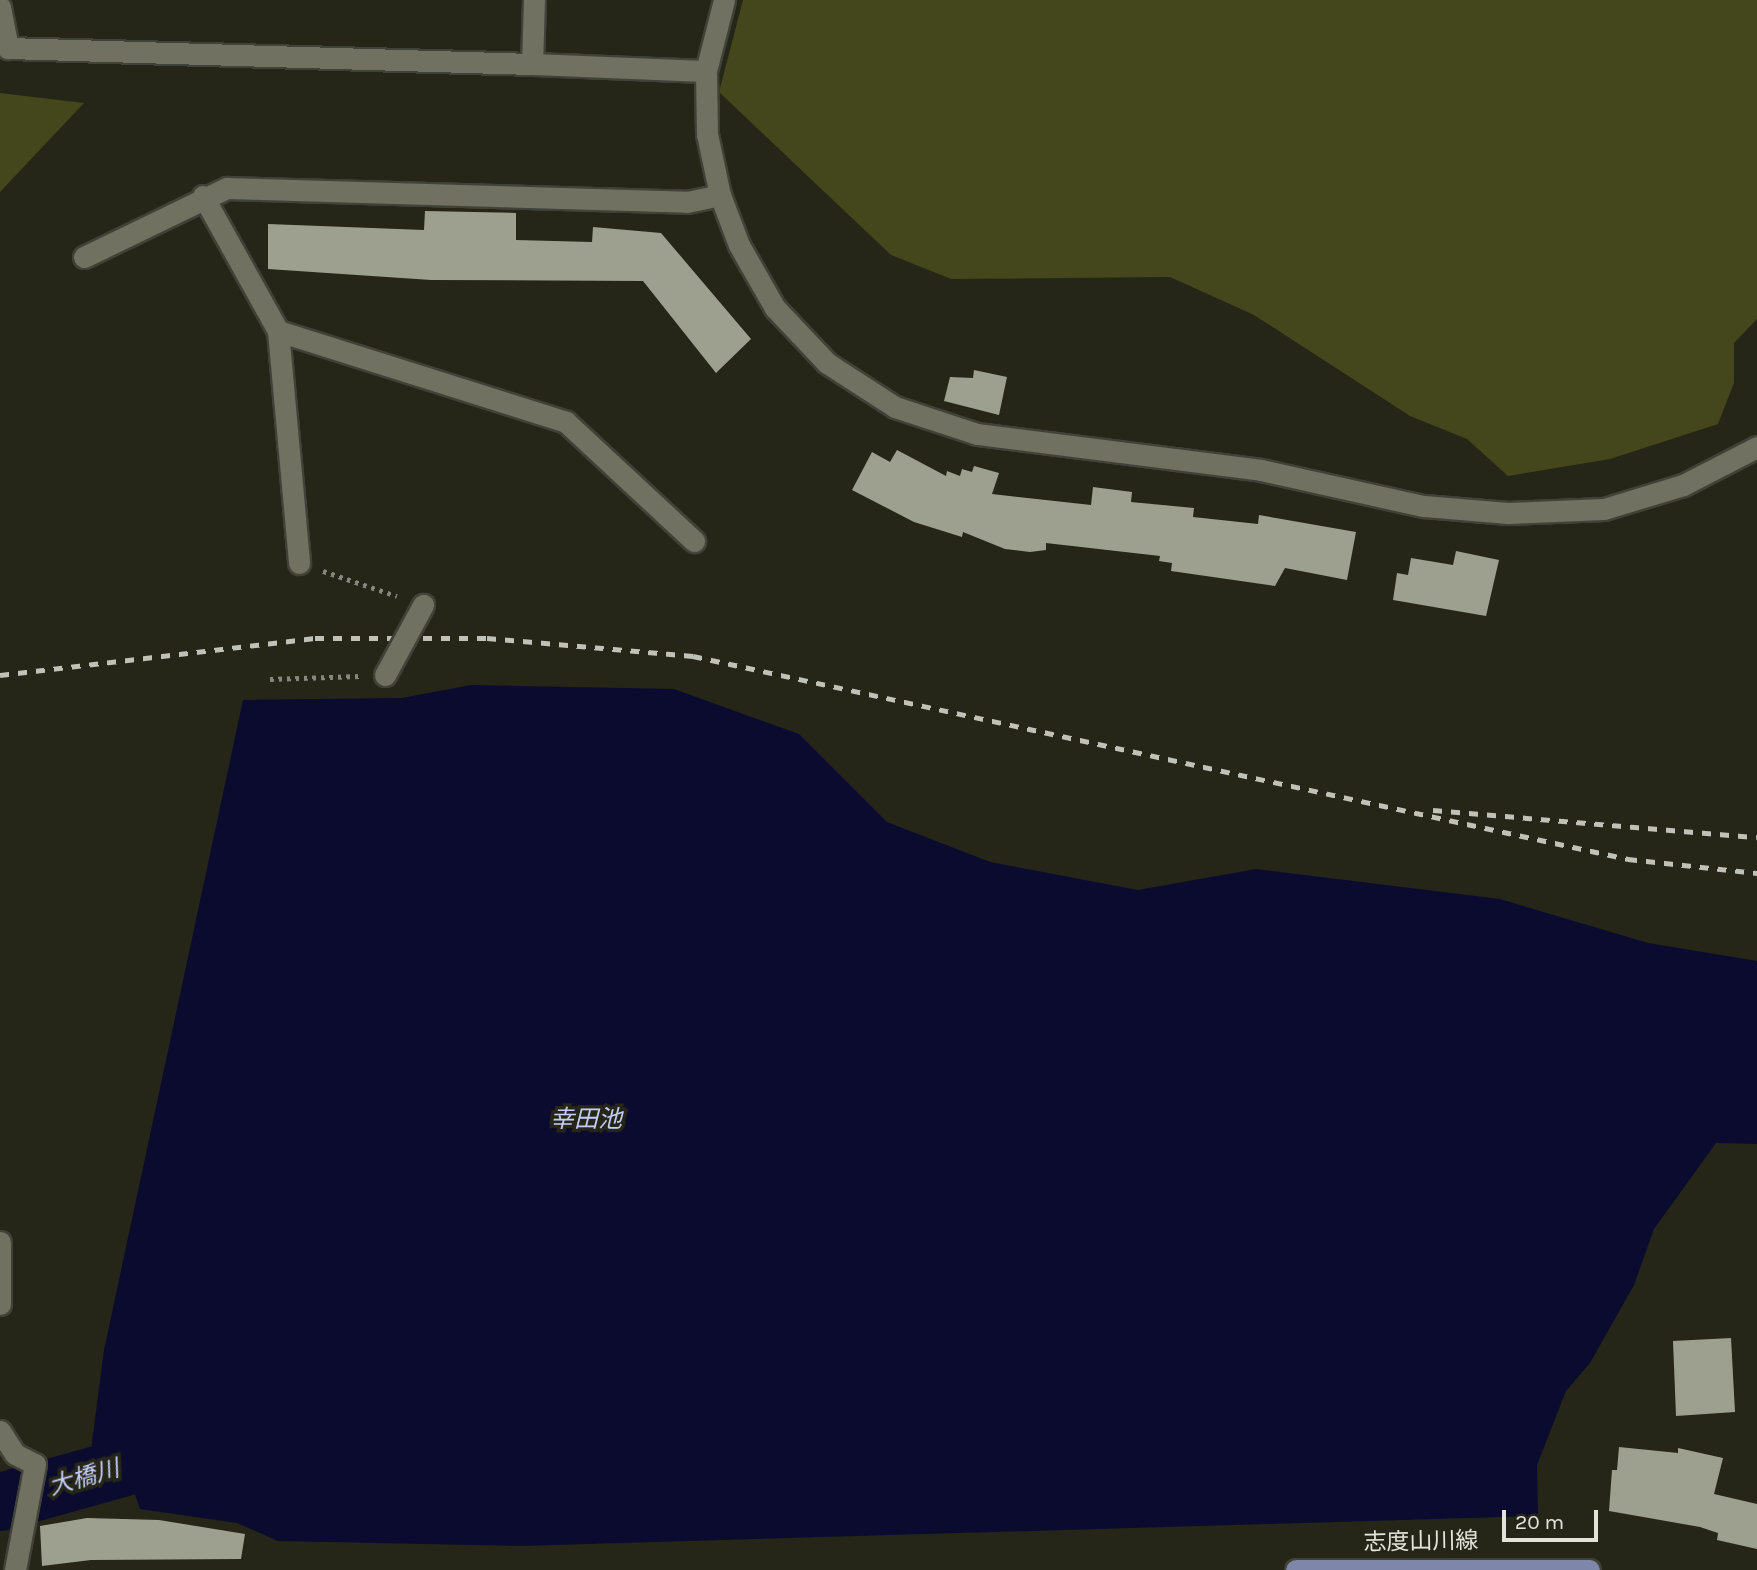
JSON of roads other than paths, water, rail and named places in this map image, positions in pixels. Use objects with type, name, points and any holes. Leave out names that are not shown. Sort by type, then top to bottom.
[{"type":"main road","name":"志度山川線","points":[[1296,1570],[1589,1570]]},
{"type":"street","points":[[532,64],[534,0]]},
{"type":"street","points":[[724,0],[706,71],[707,134],[720,195],[739,245],[775,308],[827,363],[895,407],[977,434],[1261,470],[1424,506],[1508,513],[1604,509],[1683,485],[1757,447]]},
{"type":"street","points":[[0,7],[8,48],[706,71]]},
{"type":"street","points":[[84,257],[203,196],[227,188],[687,202],[720,195]]},
{"type":"street","points":[[203,196],[278,331],[299,563]]},
{"type":"street","points":[[278,331],[566,422],[694,541]]},
{"type":"street","points":[[385,676],[423,605]]},
{"type":"street","points":[[0,1242],[0,1304]]},
{"type":"street","points":[[0,1431],[15,1454],[35,1464],[15,1570]]},
{"type":"water","name":"幸田池","points":[[471,685],[674,689],[799,734],[887,822],[990,862],[1138,890],[1256,869],[1500,899],[1648,943],[1757,961],[1757,1144],[1716,1143],[1654,1229],[1634,1285],[1590,1363],[1566,1391],[1537,1465],[1538,1516],[520,1546],[278,1541],[237,1523],[140,1509],[132,1485],[88,1473],[104,1350],[243,700],[402,698]]},
{"type":"waterway","name":"大橋川","points":[[0,1502],[168,1455]]},
{"type":"railway","points":[[0,675],[315,638],[487,638],[693,656],[1628,859],[1757,873]]},
{"type":"railway","points":[[1433,810],[1757,837]]}]
